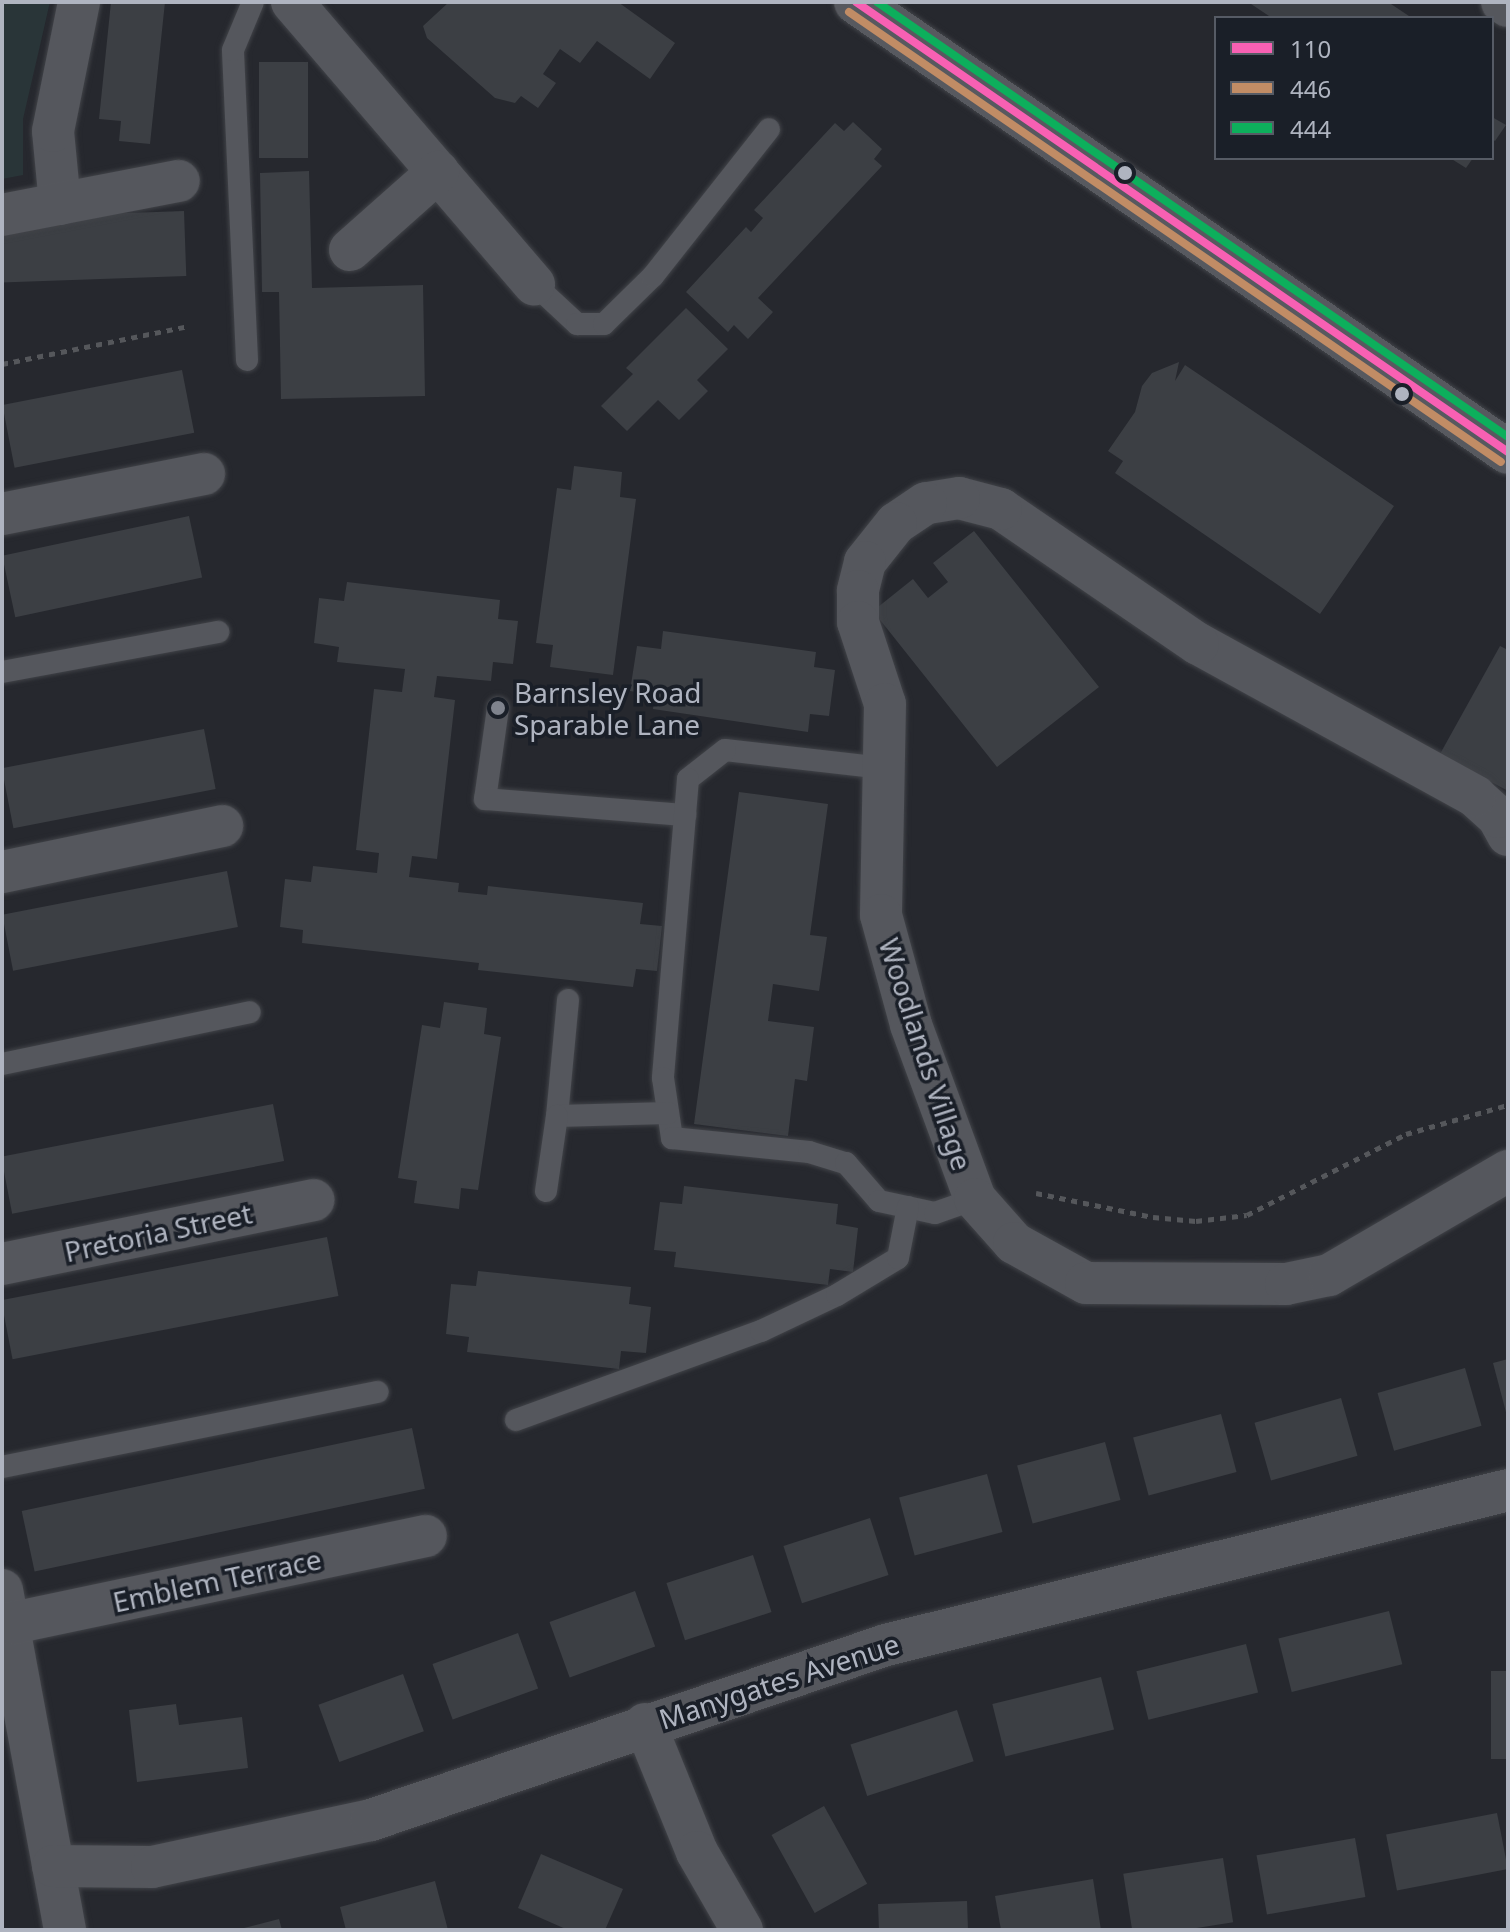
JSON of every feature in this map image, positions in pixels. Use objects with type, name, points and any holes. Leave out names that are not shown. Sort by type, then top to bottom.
[{"type":"main road","points":[[856,2],[1508,452]]},
{"type":"street","points":[[60,204],[53,131],[79,2]]},
{"type":"street","points":[[292,2],[534,284]]},
{"type":"street","points":[[1502,2],[1508,6]]},
{"type":"street","points":[[350,250],[438,172]]},
{"type":"street","points":[[2,215],[179,181]]},
{"type":"street","points":[[2,514],[204,474]]},
{"type":"street","name":"Woodlands Village","points":[[1508,835],[1475,796],[1198,644],[1001,509],[959,498],[926,503],[896,523],[865,562],[858,591],[858,622],[885,704],[881,915],[911,1025],[970,1185],[1014,1243],[1086,1283],[1286,1284],[1329,1275],[1508,1171]]},
{"type":"street","points":[[2,872],[222,826]]},
{"type":"street","name":"Pretoria Street","points":[[2,1264],[313,1200]]},
{"type":"street","name":"Manygates Avenue","points":[[53,1866],[152,1867],[247,1850],[371,1820],[645,1724],[886,1645],[1508,1490]]},
{"type":"street","name":"Emblem Terrace","points":[[7,1635],[426,1536]]},
{"type":"street","points":[[7,1635],[65,1930]]},
{"type":"street","points":[[645,1724],[697,1852],[742,1930]]},
{"type":"lane","points":[[247,360],[233,50],[253,2]]},
{"type":"lane","points":[[534,284],[577,324],[604,324],[653,276],[769,129]]},
{"type":"lane","points":[[2,672],[218,632]]},
{"type":"lane","points":[[498,708],[485,799],[685,815]]},
{"type":"lane","points":[[883,768],[725,750],[688,779],[663,1078],[672,1138],[809,1152],[846,1163],[879,1201],[935,1213],[970,1185]]},
{"type":"lane","points":[[546,1191],[568,1000]]},
{"type":"lane","points":[[2,1064],[250,1012]]},
{"type":"lane","points":[[557,1116],[668,1113]]},
{"type":"lane","points":[[516,1420],[761,1331],[837,1295],[898,1258],[908,1207]]},
{"type":"lane","points":[[2,1467],[378,1392]]},
{"type":"path","points":[[2,364],[188,326]]},
{"type":"path","points":[[970,1185],[1086,1207],[1196,1221],[1247,1215],[1406,1134],[1508,1105]]},
{"type":"shaded area","points":[[2,2],[50,2],[23,119],[23,175],[2,179]]},
{"type":"building","points":[[111,2],[165,2],[150,144],[119,141],[121,121],[99,119]]},
{"type":"building","points":[[449,2],[618,2],[675,43],[650,79],[597,41],[580,63],[560,49],[543,74],[556,83],[538,108],[521,96],[515,103],[495,98],[427,38],[423,26]]},
{"type":"building","points":[[1248,2],[1388,2],[1409,16],[1269,16]]},
{"type":"building","points":[[259,62],[308,62],[308,158],[259,158]]},
{"type":"building","points":[[1494,118],[1506,125],[1494,140]]},
{"type":"building","points":[[853,122],[882,149],[874,159],[882,166],[758,298],[773,312],[748,339],[734,325],[728,332],[686,292],[746,227],[751,232],[763,218],[754,210],[835,123],[844,131]]},
{"type":"building","points":[[1453,160],[1472,160],[1466,168]]},
{"type":"building","points":[[309,171],[312,288],[423,285],[425,396],[281,399],[279,292],[262,292],[260,173]]},
{"type":"building","points":[[184,211],[186,276],[2,282],[2,217]]},
{"type":"building","points":[[686,308],[728,349],[697,380],[708,391],[679,420],[658,400],[627,431],[601,406],[633,374],[626,368]]},
{"type":"building","points":[[1179,362],[1175,381],[1185,365],[1394,506],[1320,614],[1115,473],[1123,461],[1108,451],[1135,412],[1142,386],[1152,373]]},
{"type":"building","points":[[182,370],[194,433],[15,468],[2,405]]},
{"type":"building","points":[[574,466],[622,472],[620,497],[636,499],[613,675],[550,667],[553,645],[536,643],[557,488],[571,490]]},
{"type":"building","points":[[189,516],[202,578],[15,617],[2,556]]},
{"type":"building","points":[[974,531],[1099,687],[997,767],[873,611],[913,579],[928,598],[948,582],[933,563]]},
{"type":"building","points":[[347,582],[500,600],[498,619],[518,621],[513,664],[493,662],[491,681],[437,676],[434,697],[455,700],[437,859],[412,856],[409,877],[459,883],[458,892],[487,895],[488,886],[643,903],[640,924],[662,926],[657,971],[636,969],[633,987],[478,970],[479,963],[302,943],[303,930],[280,927],[285,879],[311,882],[313,866],[377,873],[379,853],[356,850],[374,689],[402,692],[405,669],[337,662],[339,647],[314,643],[319,598],[344,601]]},
{"type":"building","points":[[663,631],[816,652],[814,667],[835,670],[829,716],[810,714],[808,732],[653,709],[655,695],[630,691],[637,646],[661,649]]},
{"type":"building","points":[[1500,646],[1508,650],[1508,791],[1440,754]]},
{"type":"building","points":[[204,729],[216,789],[13,828],[2,768]]},
{"type":"building","points":[[739,792],[828,804],[810,935],[827,937],[819,991],[773,984],[768,1021],[814,1027],[807,1081],[795,1079],[788,1136],[694,1124]]},
{"type":"building","points":[[227,871],[238,927],[13,971],[2,915]]},
{"type":"building","points":[[444,1002],[487,1008],[484,1034],[501,1037],[478,1190],[461,1188],[459,1209],[414,1203],[417,1181],[398,1178],[422,1025],[440,1028]]},
{"type":"building","points":[[273,1104],[284,1161],[12,1214],[2,1157]]},
{"type":"building","points":[[684,1186],[838,1204],[836,1224],[858,1228],[853,1272],[830,1269],[828,1285],[674,1267],[676,1252],[654,1250],[660,1202],[682,1204]]},
{"type":"building","points":[[327,1237],[338,1296],[13,1359],[2,1300]]},
{"type":"building","points":[[478,1271],[631,1287],[629,1304],[651,1307],[646,1353],[621,1351],[619,1369],[467,1352],[469,1337],[446,1334],[451,1284],[476,1286]]},
{"type":"building","points":[[1508,1359],[1508,1416],[1507,1416],[1493,1363]]},
{"type":"building","points":[[1465,1368],[1482,1426],[1394,1451],[1378,1393]]},
{"type":"building","points":[[1341,1398],[1358,1456],[1271,1480],[1254,1423]]},
{"type":"building","points":[[1221,1414],[1237,1472],[1149,1496],[1133,1438]]},
{"type":"building","points":[[412,1428],[425,1489],[35,1572],[22,1511]]},
{"type":"building","points":[[1105,1442],[1121,1500],[1033,1524],[1017,1466]]},
{"type":"building","points":[[987,1474],[1003,1532],[915,1556],[899,1498]]},
{"type":"building","points":[[870,1518],[889,1575],[802,1603],[783,1546]]},
{"type":"building","points":[[753,1555],[772,1612],[685,1640],[666,1583]]},
{"type":"building","points":[[635,1591],[655,1646],[570,1678],[549,1622]]},
{"type":"building","points":[[1389,1611],[1402,1664],[1292,1692],[1278,1639]]},
{"type":"building","points":[[518,1633],[538,1688],[453,1720],[432,1664]]},
{"type":"building","points":[[1246,1644],[1258,1693],[1148,1720],[1136,1671]]},
{"type":"building","points":[[1491,1671],[1508,1671],[1508,1759],[1491,1759]]},
{"type":"building","points":[[403,1674],[424,1731],[339,1762],[318,1705]]},
{"type":"building","points":[[1101,1677],[1114,1729],[1005,1756],[992,1704]]},
{"type":"building","points":[[176,1704],[179,1725],[242,1717],[248,1768],[137,1782],[129,1710]]},
{"type":"building","points":[[957,1710],[974,1761],[867,1796],[850,1745]]},
{"type":"building","points":[[824,1806],[867,1884],[815,1913],[772,1835]]},
{"type":"building","points":[[1497,1813],[1508,1869],[1397,1891],[1386,1835]]},
{"type":"building","points":[[1355,1838],[1365,1897],[1267,1914],[1257,1855]]},
{"type":"building","points":[[541,1854],[623,1889],[605,1930],[568,1930],[518,1908]]},
{"type":"building","points":[[1223,1858],[1233,1922],[1184,1930],[1132,1930],[1123,1874]]},
{"type":"building","points":[[1093,1879],[1101,1930],[1001,1930],[995,1896]]},
{"type":"building","points":[[435,1881],[448,1930],[346,1930],[340,1907]]},
{"type":"building","points":[[967,1901],[968,1930],[879,1930],[878,1904]]},
{"type":"building","points":[[279,1919],[282,1930],[240,1930],[240,1929]]},
{"type":"transit line","name":"110","points":[[856,2],[1508,452]]},
{"type":"transit line","name":"444","points":[[877,2],[1508,437]]},
{"type":"transit line","name":"446","points":[[849,12],[1501,462]]},
{"type":"place","name":"Barnsley Road Sparable Lane","points":[[498,708]]}]
